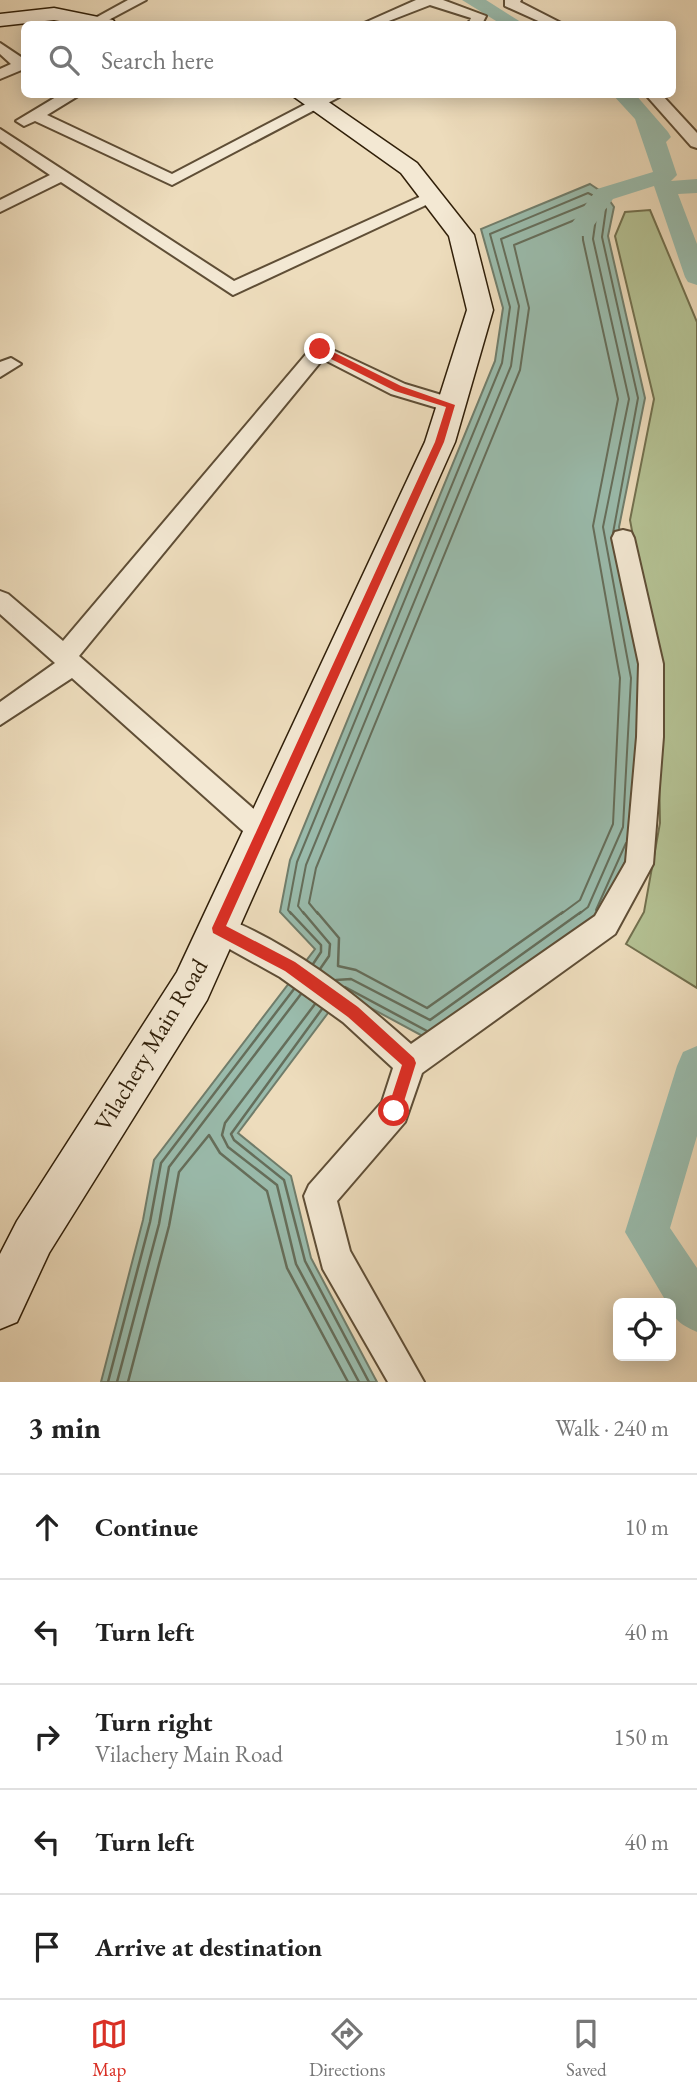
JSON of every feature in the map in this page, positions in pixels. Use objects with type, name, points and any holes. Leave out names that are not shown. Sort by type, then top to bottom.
[{"type":"main road","points":[[0,20],[54,14],[91,21]]},
{"type":"main road","name":"Vilachery Main Road","points":[[0,1305],[33,1237],[192,986],[440,442],[480,310],[461,235],[409,168],[318,98]]},
{"type":"street","points":[[104,21],[139,0]]},
{"type":"street","points":[[377,21],[429,1],[495,10],[543,21]]},
{"type":"street","points":[[0,47],[21,64]]},
{"type":"street","points":[[0,74],[21,67]]},
{"type":"street","points":[[66,98],[0,134],[233,289],[432,198]]},
{"type":"street","points":[[34,116],[172,180],[318,98]]},
{"type":"street","points":[[656,98],[697,143]]},
{"type":"street","points":[[0,207],[63,175]]},
{"type":"street","points":[[0,715],[68,661],[320,349],[398,389],[451,405]]},
{"type":"street","points":[[407,1382],[334,1256],[320,1196],[394,1111],[410,1063],[605,925],[639,864],[650,737],[651,664],[623,538]]},
{"type":"street","points":[[0,600],[262,832]]},
{"type":"street","points":[[218,928],[290,967],[353,1012],[410,1063]]},
{"type":"green space","points":[[650,210],[697,322],[697,988],[626,944],[644,912],[660,823],[657,665],[630,520],[654,399],[615,236],[625,212]]},
{"type":"water","points":[[590,184],[605,194],[614,207],[608,236],[645,398],[619,527],[647,676],[639,830],[601,916],[430,1040],[343,993],[238,1133],[291,1176],[311,1258],[377,1382],[101,1382],[143,1220],[154,1160],[315,949],[280,912],[290,860],[495,361],[503,308],[481,229]]},
{"type":"waterway","points":[[472,0],[509,21]]},
{"type":"waterway","points":[[626,98],[646,118]]},
{"type":"waterway","points":[[578,231],[605,194],[666,175],[646,118]]},
{"type":"waterway","points":[[646,118],[660,137]]},
{"type":"waterway","points":[[697,186],[664,188],[697,277]]},
{"type":"waterway","points":[[697,1066],[647,1232],[697,1309]]},
{"type":"route","points":[[320,349],[398,389],[451,405],[440,442],[218,928],[290,967],[353,1012],[410,1063],[394,1111]]}]
